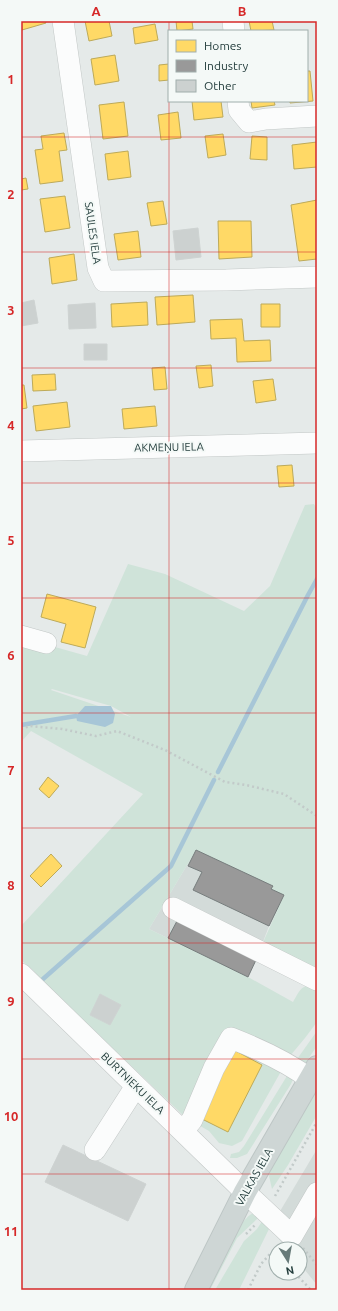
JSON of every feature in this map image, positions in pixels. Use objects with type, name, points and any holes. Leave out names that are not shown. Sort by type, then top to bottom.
[{"type":"main road","name":"VALKAS IELA","points":[[196,1290],[245,1192],[314,1073]]},
{"type":"street","name":"SAULES IELA","points":[[63,21],[98,268],[104,281],[226,280],[317,277]]},
{"type":"street","points":[[238,102],[239,110],[249,122],[266,119],[317,116]]},
{"type":"street","name":"AKMEŅU IELA","points":[[21,451],[317,443]]},
{"type":"street","points":[[21,636],[46,643]]},
{"type":"street","points":[[173,908],[317,980]]},
{"type":"street","name":"BURTNIEKU IELA","points":[[21,974],[292,1236],[317,1193]]},
{"type":"street","points":[[183,1130],[192,1120],[214,1068],[231,1038],[261,1050],[293,1066],[314,1073]]},
{"type":"street","points":[[95,1150],[136,1086]]},
{"type":"path","points":[[21,729],[30,726],[62,729],[96,736],[117,731],[165,750],[225,782],[246,785],[284,794],[317,816]]},
{"type":"path","points":[[277,1192],[317,1122]]},
{"type":"path","points":[[248,1290],[261,1264],[268,1256]]},
{"type":"path","points":[[303,1281],[311,1290]]},
{"type":"shaded area","points":[[196,850],[273,886],[284,895],[269,926],[248,977],[149,929]]},
{"type":"shaded area","points":[[317,1149],[317,1285],[308,1274],[308,1241],[281,1241],[270,1228]]},
{"type":"green space","points":[[314,504],[317,509],[317,971],[261,947],[284,895],[271,889],[273,886],[196,850],[149,929],[248,977],[293,1002],[299,991],[304,987],[317,985],[317,1022],[290,1056],[240,1037],[185,1117],[21,960],[21,926],[143,794],[31,731],[21,742],[21,626],[27,627],[23,638],[87,656],[128,564],[165,574],[244,611],[270,586],[305,505]],"holes":[[[52,689],[111,706],[131,717],[51,690]]]},
{"type":"green space","points":[[317,1031],[317,1046],[306,1062],[295,1062]]},
{"type":"green space","points":[[234,1047],[284,1066],[242,1141],[232,1146],[219,1143],[209,1131],[195,1123]]},
{"type":"green space","points":[[290,1071],[293,1079],[291,1084],[247,1154],[237,1158],[230,1158],[231,1154],[239,1152],[244,1146]]},
{"type":"green space","points":[[317,1081],[317,1115],[288,1165],[272,1189],[269,1176],[273,1161]]},
{"type":"green space","points":[[261,1211],[257,1219],[237,1238],[210,1290],[207,1290],[243,1222],[251,1214]]},
{"type":"green space","points":[[263,1220],[269,1229],[239,1290],[215,1290],[244,1241],[257,1229]]},
{"type":"water","points":[[85,706],[111,706],[115,714],[113,723],[105,727],[77,721],[76,716]]},
{"type":"building: Homes","points":[[21,21],[45,21],[46,23],[22,30]]},
{"type":"building: Homes","points":[[85,21],[109,21],[112,36],[89,41]]},
{"type":"building: Homes","points":[[176,21],[192,21],[193,29],[177,30]]},
{"type":"building: Homes","points":[[249,21],[272,21],[274,30],[251,30]]},
{"type":"building: Homes","points":[[155,24],[158,40],[135,44],[133,28]]},
{"type":"building: Homes","points":[[115,55],[119,81],[95,85],[91,59]]},
{"type":"building: Homes","points":[[168,64],[168,80],[159,81],[159,65]]},
{"type":"building: Homes","points":[[308,71],[310,71],[313,101],[308,101]]},
{"type":"building: Homes","points":[[124,102],[128,136],[103,139],[99,105]]},
{"type":"building: Homes","points":[[192,102],[221,102],[223,117],[194,120]]},
{"type":"building: Homes","points":[[251,102],[274,102],[275,105],[252,108]]},
{"type":"building: Homes","points":[[178,112],[181,138],[161,140],[158,115]]},
{"type":"building: Homes","points":[[64,133],[67,150],[59,151],[63,181],[40,184],[35,150],[43,149],[41,136]]},
{"type":"building: Homes","points":[[223,134],[226,155],[208,158],[205,136]]},
{"type":"building: Homes","points":[[252,136],[267,137],[267,160],[250,159]]},
{"type":"building: Homes","points":[[317,142],[317,167],[294,169],[292,145]]},
{"type":"building: Homes","points":[[128,151],[131,177],[108,180],[105,154]]},
{"type":"building: Homes","points":[[26,178],[28,189],[21,190],[21,179]]},
{"type":"building: Homes","points":[[65,196],[70,228],[45,232],[40,199]]},
{"type":"building: Homes","points":[[317,200],[317,259],[299,261],[291,205]]},
{"type":"building: Homes","points":[[163,201],[167,224],[151,226],[147,203]]},
{"type":"building: Homes","points":[[218,221],[251,221],[252,257],[219,259]]},
{"type":"building: Homes","points":[[138,231],[141,257],[118,260],[114,234]]},
{"type":"building: Homes","points":[[74,254],[77,280],[52,284],[49,258]]},
{"type":"building: Homes","points":[[193,295],[195,322],[157,325],[155,297]]},
{"type":"building: Homes","points":[[147,302],[148,325],[112,327],[111,304]]},
{"type":"building: Homes","points":[[261,304],[280,304],[280,327],[261,327]]},
{"type":"building: Homes","points":[[242,319],[244,341],[270,340],[271,361],[237,362],[236,338],[211,339],[210,320]]},
{"type":"building: Homes","points":[[211,365],[213,386],[199,388],[196,366]]},
{"type":"building: Homes","points":[[165,367],[167,389],[154,390],[152,368]]},
{"type":"building: Homes","points":[[55,374],[56,390],[33,391],[32,375]]},
{"type":"building: Homes","points":[[273,379],[276,400],[256,403],[253,381]]},
{"type":"building: Homes","points":[[21,385],[24,385],[27,408],[21,409]]},
{"type":"building: Homes","points":[[67,402],[70,427],[36,431],[33,406]]},
{"type":"building: Homes","points":[[155,406],[157,426],[124,429],[122,409]]},
{"type":"building: Homes","points":[[292,465],[294,486],[279,487],[277,466]]},
{"type":"building: Homes","points":[[47,594],[96,607],[85,648],[61,642],[66,624],[41,617]]},
{"type":"building: Homes","points":[[48,777],[59,786],[49,798],[39,789]]},
{"type":"building: Homes","points":[[51,854],[62,866],[41,887],[30,876]]},
{"type":"building: Homes","points":[[234,1050],[262,1065],[228,1132],[200,1118]]},
{"type":"building: Industry","points":[[196,850],[273,886],[271,889],[284,895],[269,926],[193,890],[202,872],[188,866]]},
{"type":"building: Industry","points":[[177,921],[256,960],[248,977],[168,938]]},
{"type":"building: Other","points":[[198,228],[201,257],[176,260],[173,231]]},
{"type":"building: Other","points":[[34,300],[38,323],[21,326],[21,303]]},
{"type":"building: Other","points":[[95,303],[96,328],[69,329],[68,305]]},
{"type":"building: Other","points":[[84,344],[107,344],[107,360],[84,360]]},
{"type":"building: Other","points":[[100,994],[121,1005],[110,1025],[90,1015]]},
{"type":"building: Other","points":[[63,1145],[146,1184],[128,1221],[45,1182]]},
{"type":"waterway","points":[[218,772],[317,579]]},
{"type":"waterway","points":[[21,725],[76,716]]},
{"type":"waterway","points":[[43,979],[171,866],[214,780]]}]
